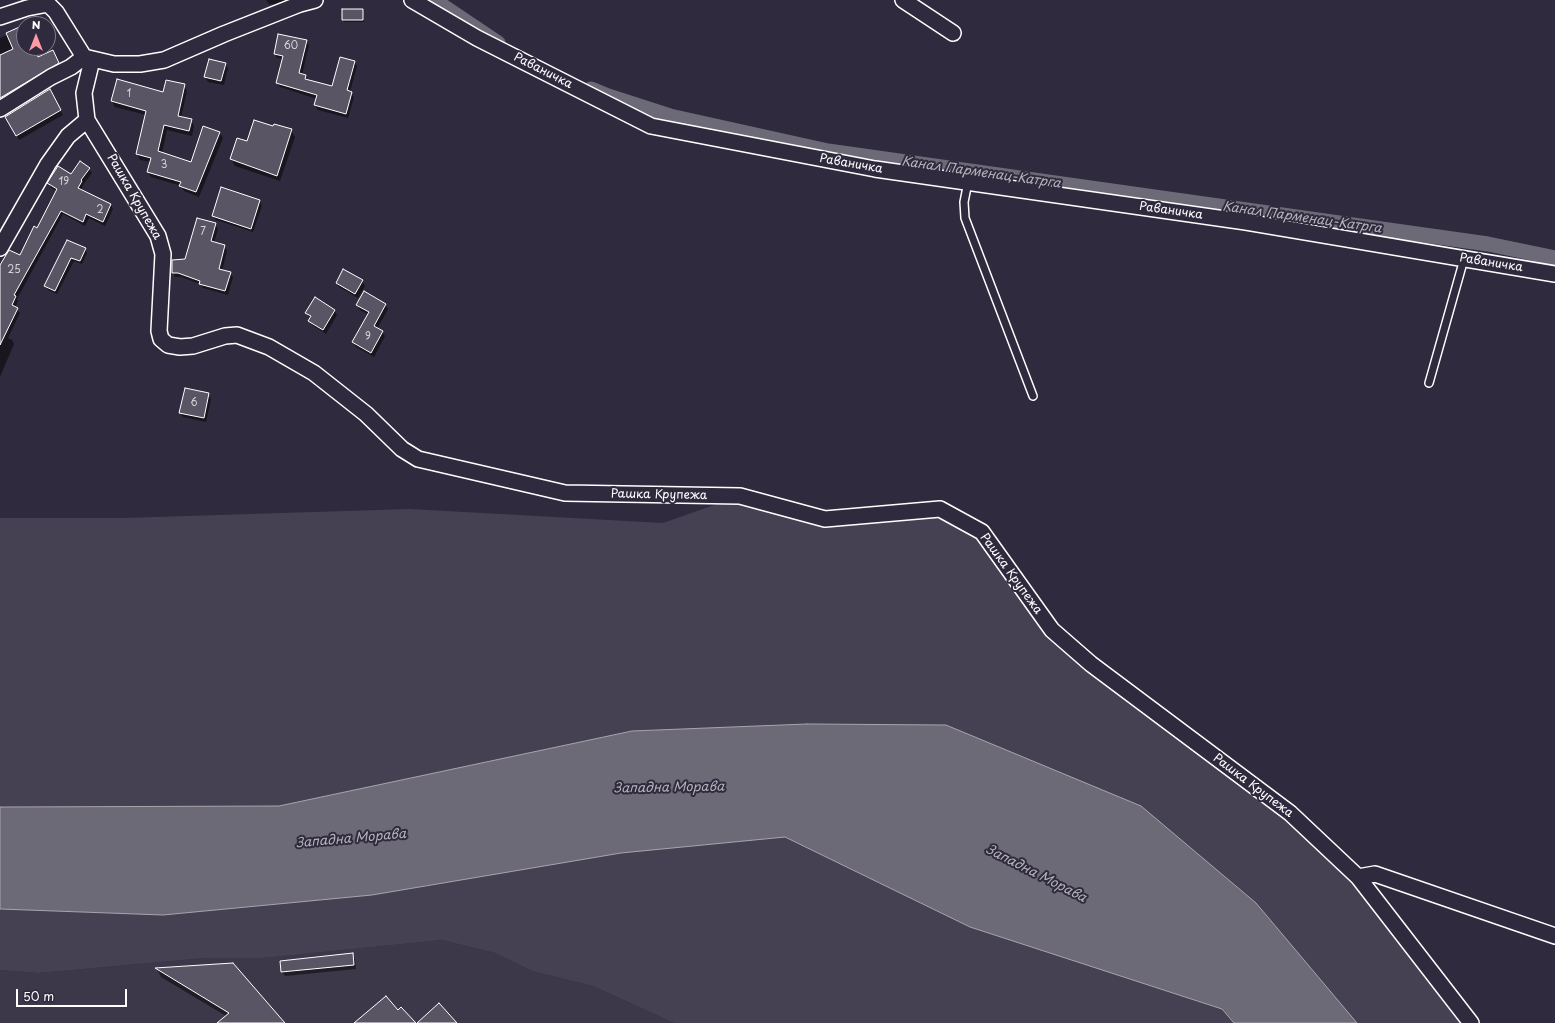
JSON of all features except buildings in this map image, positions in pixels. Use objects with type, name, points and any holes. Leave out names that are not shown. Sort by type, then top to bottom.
[{"type":"street","points":[[0,109],[51,77],[88,59],[126,65],[164,60],[224,34],[300,4],[315,0]]},
{"type":"street","name":"Раваничка","points":[[412,0],[477,38],[650,126],[875,169],[1246,222],[1555,274]]},
{"type":"street","points":[[903,0],[953,33]]},
{"type":"street","points":[[0,17],[50,2],[88,59]]},
{"type":"street","name":"Рашка Крупежа","points":[[88,59],[84,93],[87,120],[134,193],[158,236],[163,254],[159,331],[161,339],[168,345],[180,347],[193,346],[230,335],[269,347],[314,373],[366,414],[402,449],[418,459],[565,493],[740,496],[825,519],[940,508],[982,532],[1052,630],[1091,664],[1290,813],[1358,877],[1471,1023]]},
{"type":"street","points":[[0,248],[48,164],[68,136],[87,120]]},
{"type":"street","points":[[1358,877],[1375,874],[1555,936]]},
{"type":"lane","points":[[968,182],[964,202],[965,218],[1033,396]]},
{"type":"lane","points":[[1429,383],[1464,259]]},
{"type":"shaded area","points":[[740,496],[825,519],[940,509],[982,532],[1052,630],[1358,877],[1471,1023],[1357,1023],[1256,903],[946,725],[807,724],[632,731],[279,806],[0,807],[0,518],[124,518],[409,509],[663,523]]},
{"type":"shaded area","points":[[785,837],[970,927],[1222,1009],[1234,1023],[674,1023],[593,986],[532,971],[495,953],[442,940],[263,958],[205,958],[39,973],[0,970],[0,909],[163,915],[372,895],[621,853]]},
{"type":"shaded area","points":[[442,940],[495,953],[532,971],[593,986],[674,1023],[0,1023],[0,970],[39,973],[205,958],[263,958]]},
{"type":"water","name":"Западна Морава","points":[[807,724],[946,725],[1141,806],[1256,903],[1357,1023],[1234,1023],[1222,1009],[970,927],[785,837],[621,853],[372,895],[163,915],[0,909],[0,807],[279,806],[632,731]]},
{"type":"waterway","name":"Канал Парменац-Катрга","points":[[434,0],[498,43]]},
{"type":"waterway","name":"Канал Парменац-Катрга","points":[[591,89],[670,116],[828,151],[1488,244],[1555,258]]}]
